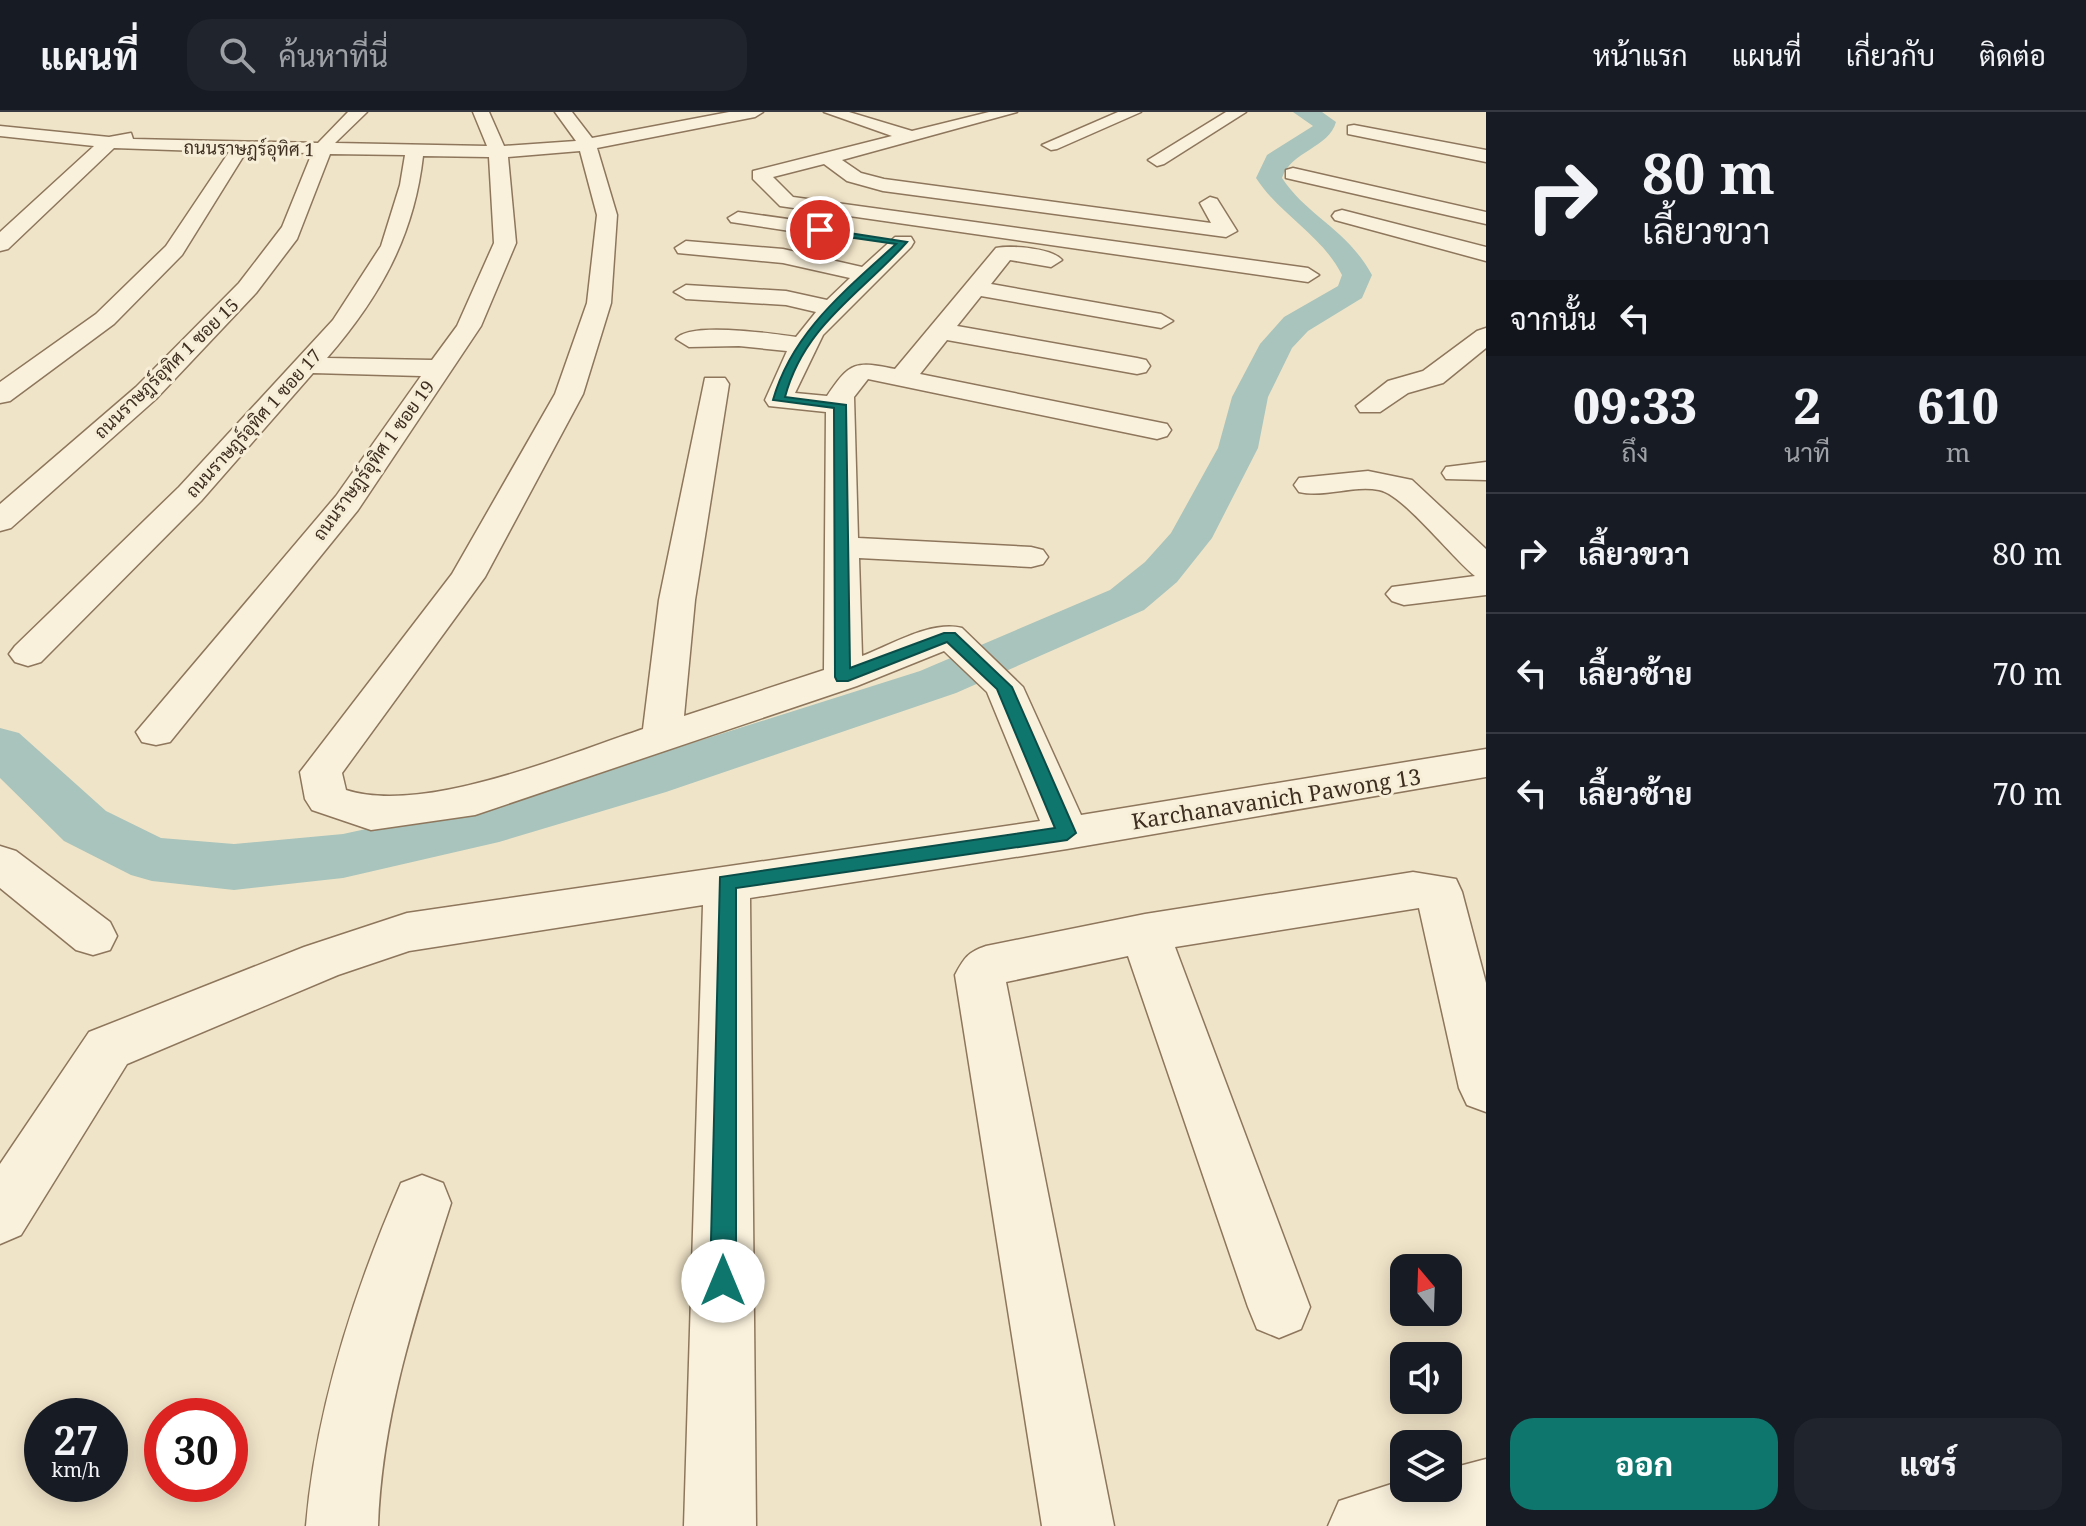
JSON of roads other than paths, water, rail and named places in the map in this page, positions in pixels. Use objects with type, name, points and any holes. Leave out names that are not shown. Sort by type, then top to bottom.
[{"type":"street","points":[[322,149],[342,124],[359,112]]},
{"type":"street","points":[[563,112],[587,144],[607,215],[599,303],[569,394],[468,577],[321,772],[327,799],[371,814],[475,800],[843,677],[949,636],[1004,687],[1067,833]]},
{"type":"street","name":"ถนนราษฎร์อุทิศ 1","points":[[3,132],[110,143],[414,153],[483,129],[587,144],[755,112]]},
{"type":"street","points":[[832,112],[913,137]]},
{"type":"street","points":[[1009,112],[760,175],[787,202],[1308,275]]},
{"type":"street","points":[[1051,145],[1133,112]]},
{"type":"street","points":[[1157,160],[1238,112]]},
{"type":"street","points":[[3,132],[47,119]]},
{"type":"street","points":[[12,154],[35,136],[91,121]]},
{"type":"street","points":[[0,244],[110,143],[161,124]]},
{"type":"street","points":[[311,124],[374,125]]},
{"type":"street","name":"ถนนราษฎร์อุทิศ 1 ซอย 19","points":[[156,732],[347,503],[469,326],[505,243],[483,129]]},
{"type":"street","points":[[1354,130],[1485,155]]},
{"type":"street","points":[[0,395],[105,319],[174,250],[240,148]]},
{"type":"street","name":"ถนนราษฎร์อุทิศ 1 ซอย 15","points":[[0,521],[221,321],[281,248],[311,190],[322,149]]},
{"type":"street","name":"ถนนราษฎร์อุทิศ 1 ซอย 17","points":[[28,654],[190,494],[343,324],[392,246],[410,185],[414,153]]},
{"type":"street","points":[[829,159],[854,177],[883,185],[1226,231],[1210,203]]},
{"type":"street","points":[[1293,174],[1486,218]]},
{"type":"street","points":[[1342,216],[1486,254]]},
{"type":"street","points":[[738,218],[843,233]]},
{"type":"street","points":[[840,405],[779,400],[800,345],[868,275],[914,244],[873,238]]},
{"type":"street","points":[[686,248],[783,256],[868,275]]},
{"type":"street","points":[[902,378],[1004,253],[1172,286],[1161,321],[1108,420]]},
{"type":"street","points":[[975,288],[1161,321]]},
{"type":"street","points":[[686,292],[786,298],[832,309]]},
{"type":"street","points":[[941,331],[1137,366]]},
{"type":"street","points":[[1370,406],[1398,387],[1433,377],[1486,336]]},
{"type":"street","points":[[689,339],[739,338],[800,345]]},
{"type":"street","points":[[303,365],[440,368]]},
{"type":"street","points":[[843,677],[839,547],[840,396],[862,370],[1157,430]]},
{"type":"street","points":[[662,738],[677,600],[715,384]]},
{"type":"street","points":[[1310,485],[1372,479],[1389,481],[1401,487],[1486,568]]},
{"type":"street","points":[[839,547],[1031,557]]},
{"type":"street","points":[[1404,594],[1486,585]]},
{"type":"street","name":"Karchanavanich Pawong 13","points":[[0,1215],[108,1048],[321,961],[407,932],[1067,833],[1486,763]]},
{"type":"street","points":[[0,863],[93,936]]},
{"type":"street","points":[[720,1526],[727,882]]},
{"type":"street","points":[[1078,1526],[980,975],[986,966],[1145,933],[1413,890],[1439,892],[1486,1088]]},
{"type":"street","points":[[1145,933],[1279,1307]]},
{"type":"street","points":[[342,1526],[343,1488],[360,1389],[422,1203]]},
{"type":"street","points":[[1364,1526],[1486,1494]]},
{"type":"waterway","points":[[0,746],[85,826],[152,859],[234,867],[343,856],[499,821],[646,778],[938,682],[1127,600],[1161,572],[1190,538],[1238,448],[1250,397],[1277,344],[1296,324],[1351,291],[1357,275],[1338,245],[1288,202],[1269,178],[1276,160],[1323,129],[1325,122],[1304,112]]}]
